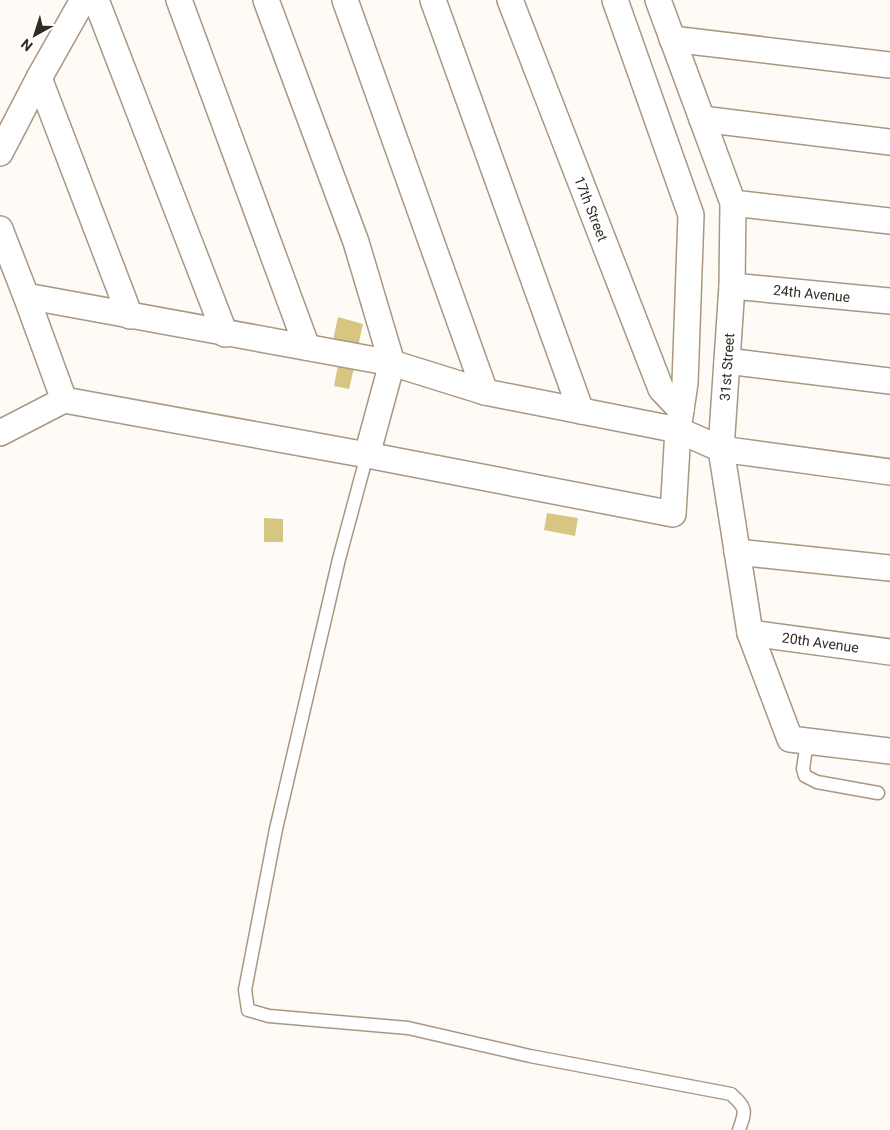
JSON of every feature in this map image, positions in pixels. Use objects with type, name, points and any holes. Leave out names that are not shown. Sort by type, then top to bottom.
[{"type":"street","points":[[0,153],[38,78],[83,0]]},
{"type":"street","points":[[96,0],[225,334]]},
{"type":"street","points":[[178,0],[307,347]]},
{"type":"street","points":[[266,0],[356,242],[392,363],[367,455]]},
{"type":"street","points":[[345,0],[485,392]]},
{"type":"street","points":[[433,0],[581,411]]},
{"type":"street","name":"17th Street","points":[[510,0],[661,389],[679,420]]},
{"type":"street","points":[[0,433],[64,400],[367,455],[673,514],[679,420],[685,383],[691,215],[615,0]]},
{"type":"street","name":"31st Street","points":[[658,0],[733,203],[732,286],[721,450],[750,633],[799,740]]},
{"type":"street","points":[[672,39],[890,65]]},
{"type":"street","points":[[38,78],[130,316]]},
{"type":"street","points":[[702,119],[890,142]]},
{"type":"street","points":[[733,203],[890,221]]},
{"type":"street","points":[[0,229],[64,400]]},
{"type":"street","name":"24th Avenue","points":[[732,286],[890,302]]},
{"type":"street","points":[[26,296],[225,334],[392,363],[485,392],[581,411],[679,420],[721,450],[890,472]]},
{"type":"street","points":[[727,361],[890,381]]},
{"type":"street","points":[[737,552],[890,568]]},
{"type":"street","name":"20th Avenue","points":[[750,633],[890,652]]},
{"type":"street","points":[[799,740],[890,751]]},
{"type":"lane","points":[[367,455],[339,559],[276,829],[245,990],[248,1010],[269,1016],[408,1028],[530,1056],[731,1094],[742,1104],[745,1114],[739,1130]]},
{"type":"lane","points":[[799,740],[805,776],[817,782],[878,793]]},
{"type":"building","points":[[338,317],[363,324],[357,351],[332,345]]},
{"type":"building","points":[[338,365],[354,368],[349,389],[334,386]]},
{"type":"building","points":[[547,513],[578,518],[575,536],[544,530]]},
{"type":"building","points":[[264,518],[283,519],[283,542],[264,542]]}]
